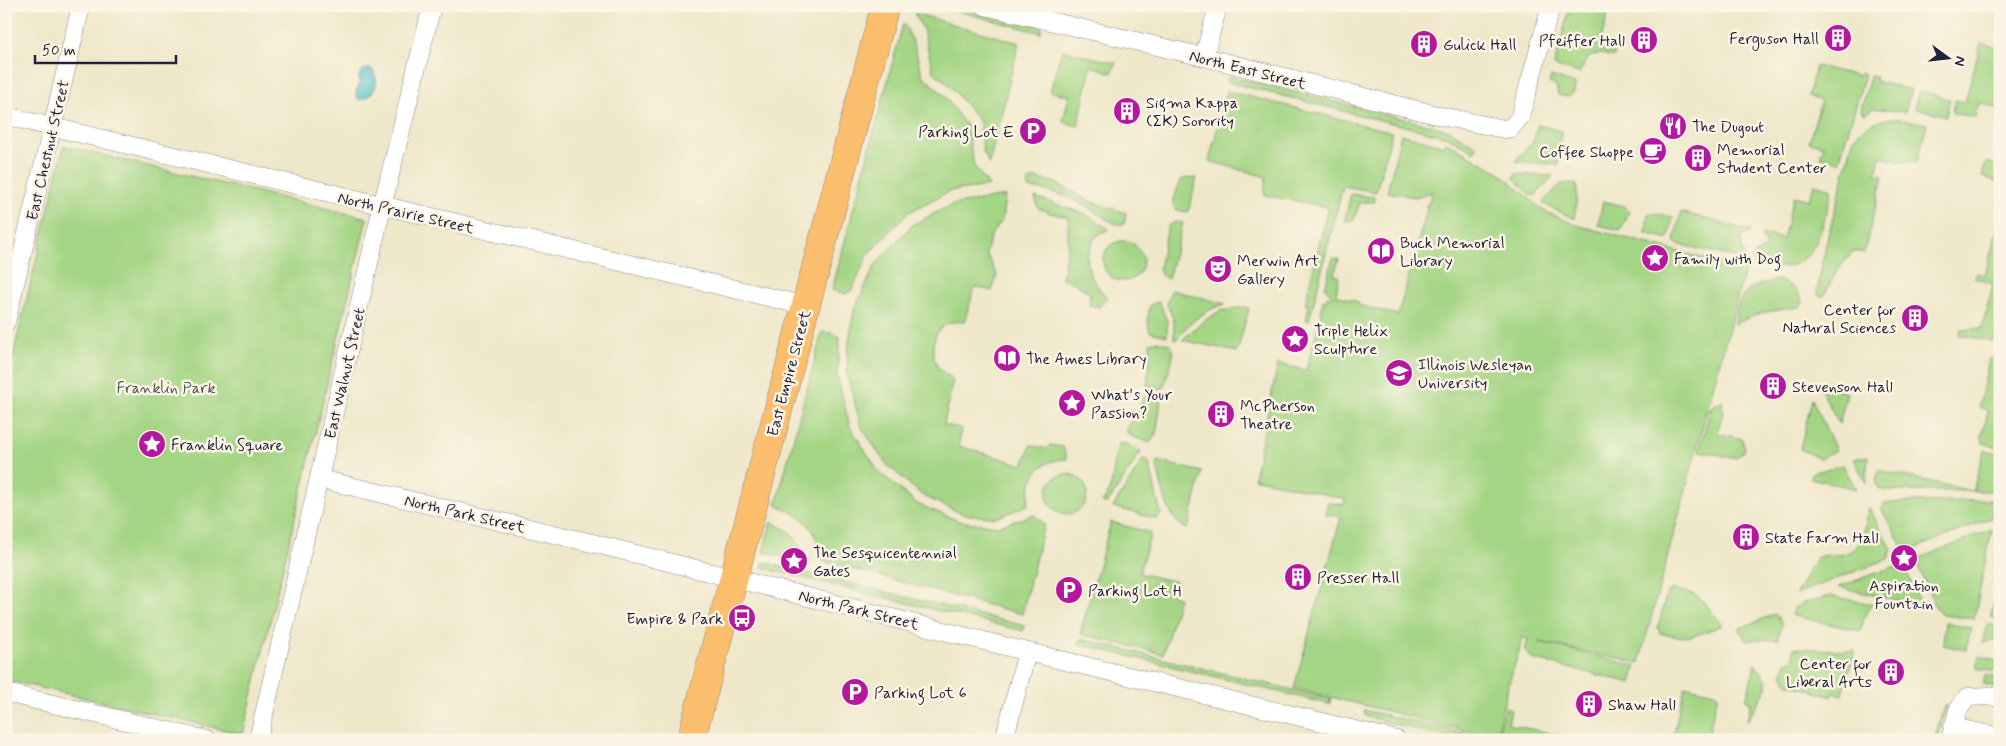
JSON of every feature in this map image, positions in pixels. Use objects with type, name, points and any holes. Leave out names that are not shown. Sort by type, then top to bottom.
[{"type":"main road","name":"East Empire Street","points":[[691,740],[885,6]]},
{"type":"street","name":"East Chestnut Street","points":[[6,322],[81,6]]},
{"type":"street","name":"East Walnut Street","points":[[258,740],[382,207],[432,6]]},
{"type":"street","name":"North East Street","points":[[985,6],[1204,57],[1441,116],[1504,129],[1511,128],[1520,117],[1524,108],[1551,6]]},
{"type":"street","points":[[1204,57],[1218,6]]},
{"type":"street","name":"North Prairie Street","points":[[6,116],[382,207],[806,306]]},
{"type":"street","name":"North Park Street","points":[[320,480],[734,577],[1350,735],[1397,740]]},
{"type":"street","points":[[1004,740],[1027,652]]},
{"type":"street","points":[[6,693],[207,740]]},
{"type":"street","points":[[2000,698],[1989,696],[1968,697],[1958,710],[1952,733],[2000,737]]},
{"type":"green space","points":[[938,6],[959,6],[1042,27],[1041,33]]},
{"type":"green space","points":[[1570,6],[1610,6],[1600,43],[1603,51],[1615,53],[1614,57],[1601,54],[1590,56],[1579,73],[1554,66]]},
{"type":"green space","points":[[914,13],[1019,43],[989,164],[983,151],[980,122],[949,85],[933,71],[923,29]]},
{"type":"green space","points":[[903,23],[912,39],[923,76],[943,94],[967,127],[974,166],[989,186],[950,191],[907,213],[869,253],[852,290],[846,294],[832,290]]},
{"type":"green space","points":[[1981,43],[2000,48],[2000,109],[1979,103],[1975,117],[1953,113],[1955,100],[1965,102]]},
{"type":"green space","points":[[1062,50],[1116,63],[1112,73],[1091,66],[1078,126],[1063,122],[1069,96],[1050,91]]},
{"type":"green space","points":[[1816,66],[1858,76],[1860,73],[1865,74],[1839,162],[1820,157],[1824,146],[1809,142],[1821,101],[1808,96]]},
{"type":"green space","points":[[1229,76],[1450,130],[1477,147],[1474,152],[1448,137],[1227,82]]},
{"type":"green space","points":[[1551,76],[1575,84],[1574,92],[1568,97],[1558,95],[1556,86],[1549,83]]},
{"type":"green space","points":[[1870,76],[1876,77],[1875,81],[1911,90],[1905,112],[1872,108],[1866,114],[1862,113],[1861,110]]},
{"type":"green space","points":[[1227,91],[1392,132],[1376,192],[1343,186],[1309,321],[1306,320],[1309,305],[1305,304],[1328,207],[1264,195],[1266,177],[1209,161]]},
{"type":"green space","points":[[1919,91],[1950,99],[1946,116],[1914,108]]},
{"type":"green space","points":[[1894,118],[1927,124],[1917,163],[1880,157],[1876,174],[1883,176],[1864,253],[1853,251],[1837,271],[1823,297],[1819,296],[1817,293],[1826,244],[1853,141],[1870,124]]},
{"type":"green space","points":[[1538,125],[1561,131],[1558,165],[1515,161],[1533,142]]},
{"type":"green space","points":[[1401,134],[1444,146],[1446,142],[1499,172],[1544,211],[1576,225],[1745,269],[1639,663],[1540,642],[1636,666],[1631,683],[1532,659],[1525,651],[1528,639],[1523,638],[1508,686],[1496,738],[1294,688],[1341,517],[1325,514],[1328,502],[1344,505],[1345,499],[1254,478],[1278,364],[1306,370],[1320,320],[1323,300],[1326,302],[1327,296],[1334,298],[1325,288],[1333,258],[1339,259],[1334,275],[1339,276],[1336,295],[1358,302],[1358,305],[1398,315],[1427,209],[1425,206],[1428,204],[1432,192],[1416,197],[1387,192]]},
{"type":"green space","name":"Franklin Park","points":[[64,146],[367,218],[243,734],[6,680],[6,384]]},
{"type":"green space","points":[[1986,162],[2000,166],[2000,182],[1982,177]]},
{"type":"green space","points":[[1516,174],[1553,176],[1535,196],[1529,194],[1514,178]]},
{"type":"green space","points":[[1034,178],[1054,182],[1092,202],[1126,213],[1124,224],[1114,223],[1087,206],[1066,196],[1028,188],[1028,182]]},
{"type":"green space","points":[[1197,178],[1188,212],[1177,210],[1173,203],[1180,180]]},
{"type":"green space","points":[[1570,183],[1577,185],[1574,219],[1542,203],[1561,184]]},
{"type":"green space","points":[[1814,184],[1832,189],[1822,227],[1811,251],[1803,260],[1792,265],[1778,267],[1761,264],[1752,260],[1754,255],[1765,248],[1766,243],[1762,238],[1763,234],[1783,239],[1794,196],[1809,200]]},
{"type":"green space","points":[[1351,194],[1374,197],[1375,202],[1360,202],[1354,219],[1344,222]]},
{"type":"green space","points":[[1005,196],[1002,221],[992,233],[986,253],[997,275],[992,291],[975,287],[964,322],[946,324],[940,329],[934,340],[933,354],[935,361],[940,369],[953,379],[944,425],[961,428],[959,446],[1023,465],[1031,445],[1046,449],[1050,445],[1063,447],[1067,459],[1048,463],[1037,472],[1030,487],[1028,505],[996,518],[963,514],[923,496],[885,463],[861,426],[847,375],[848,349],[854,310],[876,264],[912,225],[951,205]]},
{"type":"green space","points":[[1035,197],[1085,214],[1109,229],[1095,237],[1087,256],[1090,276],[1107,298],[1099,307],[1089,305],[1090,293],[1062,278],[1068,244],[1068,217],[1038,208]]},
{"type":"green space","points":[[1603,201],[1625,206],[1629,212],[1621,230],[1598,225]]},
{"type":"green space","points":[[1681,212],[1751,231],[1745,236],[1741,236],[1742,249],[1745,254],[1744,259],[1677,244],[1674,241]]},
{"type":"green space","points":[[1654,213],[1673,217],[1668,239],[1646,233],[1648,214]]},
{"type":"green space","points":[[2000,217],[2000,314],[1993,341],[1959,335],[1960,330],[1982,328],[1993,284],[1975,278],[1976,273],[1985,275]]},
{"type":"green space","points":[[1175,222],[1183,223],[1168,279],[1161,275],[1159,268],[1168,226]]},
{"type":"green space","points":[[1123,241],[1137,247],[1143,261],[1137,275],[1123,281],[1109,275],[1103,261],[1109,247]]},
{"type":"green space","points":[[1779,280],[1799,294],[1802,302],[1799,307],[1760,313],[1734,324],[1739,302],[1743,295],[1758,286]]},
{"type":"green space","points":[[1171,290],[1226,304],[1198,317],[1177,339],[1174,339],[1174,321],[1167,304]]},
{"type":"green space","points":[[1159,301],[1167,321],[1167,336],[1150,332],[1149,328],[1150,305]]},
{"type":"green space","points":[[1249,308],[1237,352],[1182,340],[1202,322],[1220,311]]},
{"type":"green space","points":[[822,332],[832,333],[840,337],[837,375],[850,427],[879,472],[917,504],[959,521],[998,526],[1034,515],[1044,524],[1022,614],[819,560],[817,540],[808,525],[794,513],[776,505]]},
{"type":"green space","points":[[1156,341],[1171,344],[1173,357],[1163,389],[1147,386],[1150,343]]},
{"type":"green space","points":[[1989,358],[2000,362],[1999,448],[1983,443],[1982,436],[1988,411],[1979,407]]},
{"type":"green space","points":[[1817,382],[1847,393],[1839,424]]},
{"type":"green space","points":[[1144,397],[1161,401],[1156,435],[1150,443],[1131,436],[1125,431],[1136,415]]},
{"type":"green space","points":[[1812,399],[1836,450],[1820,459],[1800,449]]},
{"type":"green space","points":[[1722,401],[1723,413],[1717,433],[1742,439],[1745,450],[1736,458],[1699,451],[1711,407]]},
{"type":"green space","points":[[1119,444],[1126,444],[1141,452],[1107,504],[1102,503],[1110,488]]},
{"type":"green space","points":[[1984,450],[1997,453],[2000,456],[2000,491],[1973,491]]},
{"type":"green space","points":[[1868,456],[1866,483],[1854,459]]},
{"type":"green space","points":[[1143,460],[1149,462],[1161,515],[1157,519],[1113,507]]},
{"type":"green space","points":[[1156,461],[1202,472],[1188,529],[1174,519],[1166,500]]},
{"type":"green space","points":[[1843,465],[1856,489],[1811,478],[1811,473]]},
{"type":"green space","points":[[1878,470],[1972,491],[1881,490],[1876,485]]},
{"type":"green space","points":[[1063,474],[1071,474],[1078,477],[1084,483],[1087,494],[1084,505],[1078,511],[1071,514],[1063,514],[1056,511],[1050,505],[1047,498],[1047,490],[1050,483],[1056,477]]},
{"type":"green space","points":[[1991,500],[1995,503],[1991,518],[1914,549],[1901,544],[1882,510],[1884,503]]},
{"type":"green space","points":[[1869,508],[1892,549],[1888,559],[1796,594],[1816,558],[1845,553],[1858,546],[1864,533]]},
{"type":"green space","points":[[771,522],[785,529],[793,536],[799,545],[802,560],[763,552]]},
{"type":"green space","points":[[1111,522],[1151,533],[1139,573],[1176,582],[1173,595],[1179,598],[1163,654],[1080,634]]},
{"type":"green space","points":[[1992,529],[1974,619],[1942,615],[1935,606],[1918,566],[1920,558]]},
{"type":"green space","points":[[763,562],[1025,626],[1023,631],[767,569],[762,566]]},
{"type":"green space","points":[[1893,567],[1907,572],[1922,606],[1838,587]]},
{"type":"green space","points":[[1671,589],[1694,594],[1702,600],[1723,625],[1686,637],[1660,633],[1658,628],[1667,592],[1670,592]]},
{"type":"green space","points":[[1831,596],[1872,604],[1866,613],[1860,631],[1791,615],[1793,609],[1805,602]]},
{"type":"green space","points":[[1994,603],[2000,609],[2000,620],[1990,617]]},
{"type":"green space","points":[[1775,614],[1782,623],[1777,640],[1747,640],[1738,629]]},
{"type":"green space","points":[[1945,622],[1971,628],[1966,650],[1943,645]]},
{"type":"green space","points":[[1988,624],[2000,627],[2000,638],[1983,643]]},
{"type":"green space","points":[[1080,639],[1331,699],[1329,704],[1078,644]]},
{"type":"green space","points":[[1793,648],[1855,651],[1842,695],[1833,693],[1832,697],[1787,683],[1786,678],[1782,676],[1786,662],[1794,659]]},
{"type":"green space","points":[[1979,656],[2000,661],[2000,673],[1976,668]]},
{"type":"green space","points":[[1755,664],[1767,680],[1767,688],[1747,721],[1751,702],[1746,700]]},
{"type":"green space","points":[[1985,675],[2000,678],[2000,688],[1983,684]]},
{"type":"green space","points":[[1685,686],[1718,694],[1707,740],[1688,740],[1673,736]]},
{"type":"green space","points":[[1944,706],[1946,706],[1938,740],[1934,740]]},
{"type":"green space","points":[[1506,707],[1511,709],[1508,724],[1581,740],[1523,740],[1498,734]]},
{"type":"green space","points":[[1364,710],[1484,738],[1483,740],[1456,740],[1365,716]]},
{"type":"water","points":[[364,69],[372,69],[375,74],[376,84],[369,96],[359,100],[356,92],[360,83],[359,75]]},
{"type":"place","name":"Ferguson Hall","points":[[1838,38]]},
{"type":"place","name":"Pfeiffer Hall","points":[[1644,40]]},
{"type":"place","name":"Gulick Hall","points":[[1424,44]]},
{"type":"place","name":"Sigma Kappa (ΣΚ) Sorority","points":[[1127,111]]},
{"type":"place","name":"The Dugout","points":[[1673,126]]},
{"type":"place","name":"Parking Lot E","points":[[1033,131]]},
{"type":"place","name":"Coffee Shoppe","points":[[1653,151]]},
{"type":"place","name":"Memorial Student Center","points":[[1698,158]]},
{"type":"place","name":"Buck Memorial Library","points":[[1381,251]]},
{"type":"place","name":"Family with Dog","points":[[1655,258]]},
{"type":"place","name":"Merwin Art Gallery","points":[[1218,269]]},
{"type":"place","name":"Center for Natural Sciences","points":[[1915,318]]},
{"type":"place","name":"Triple Helix Sculpture","points":[[1295,339]]},
{"type":"place","name":"The Ames Library","points":[[1007,358]]},
{"type":"place","name":"Illinois Wesleyan University","points":[[1399,373]]},
{"type":"place","name":"Stevenson Hall","points":[[1773,386]]},
{"type":"place","name":"What's Your Passion?","points":[[1072,403]]},
{"type":"place","name":"McPherson Theatre","points":[[1221,414]]},
{"type":"place","name":"Franklin Square","points":[[152,444]]},
{"type":"place","name":"State Farm Hall","points":[[1746,537]]},
{"type":"place","name":"Aspiration Fountain","points":[[1904,558]]},
{"type":"place","name":"The Sesquicentennial Gates","points":[[794,561]]},
{"type":"place","name":"Presser Hall","points":[[1298,577]]},
{"type":"place","name":"Parking Lot H","points":[[1069,590]]},
{"type":"place","name":"Empire & Park","points":[[742,618]]},
{"type":"place","name":"Center for Liberal Arts","points":[[1891,672]]},
{"type":"place","name":"Parking Lot 6","points":[[855,692]]},
{"type":"place","name":"Shaw Hall","points":[[1589,704]]}]
